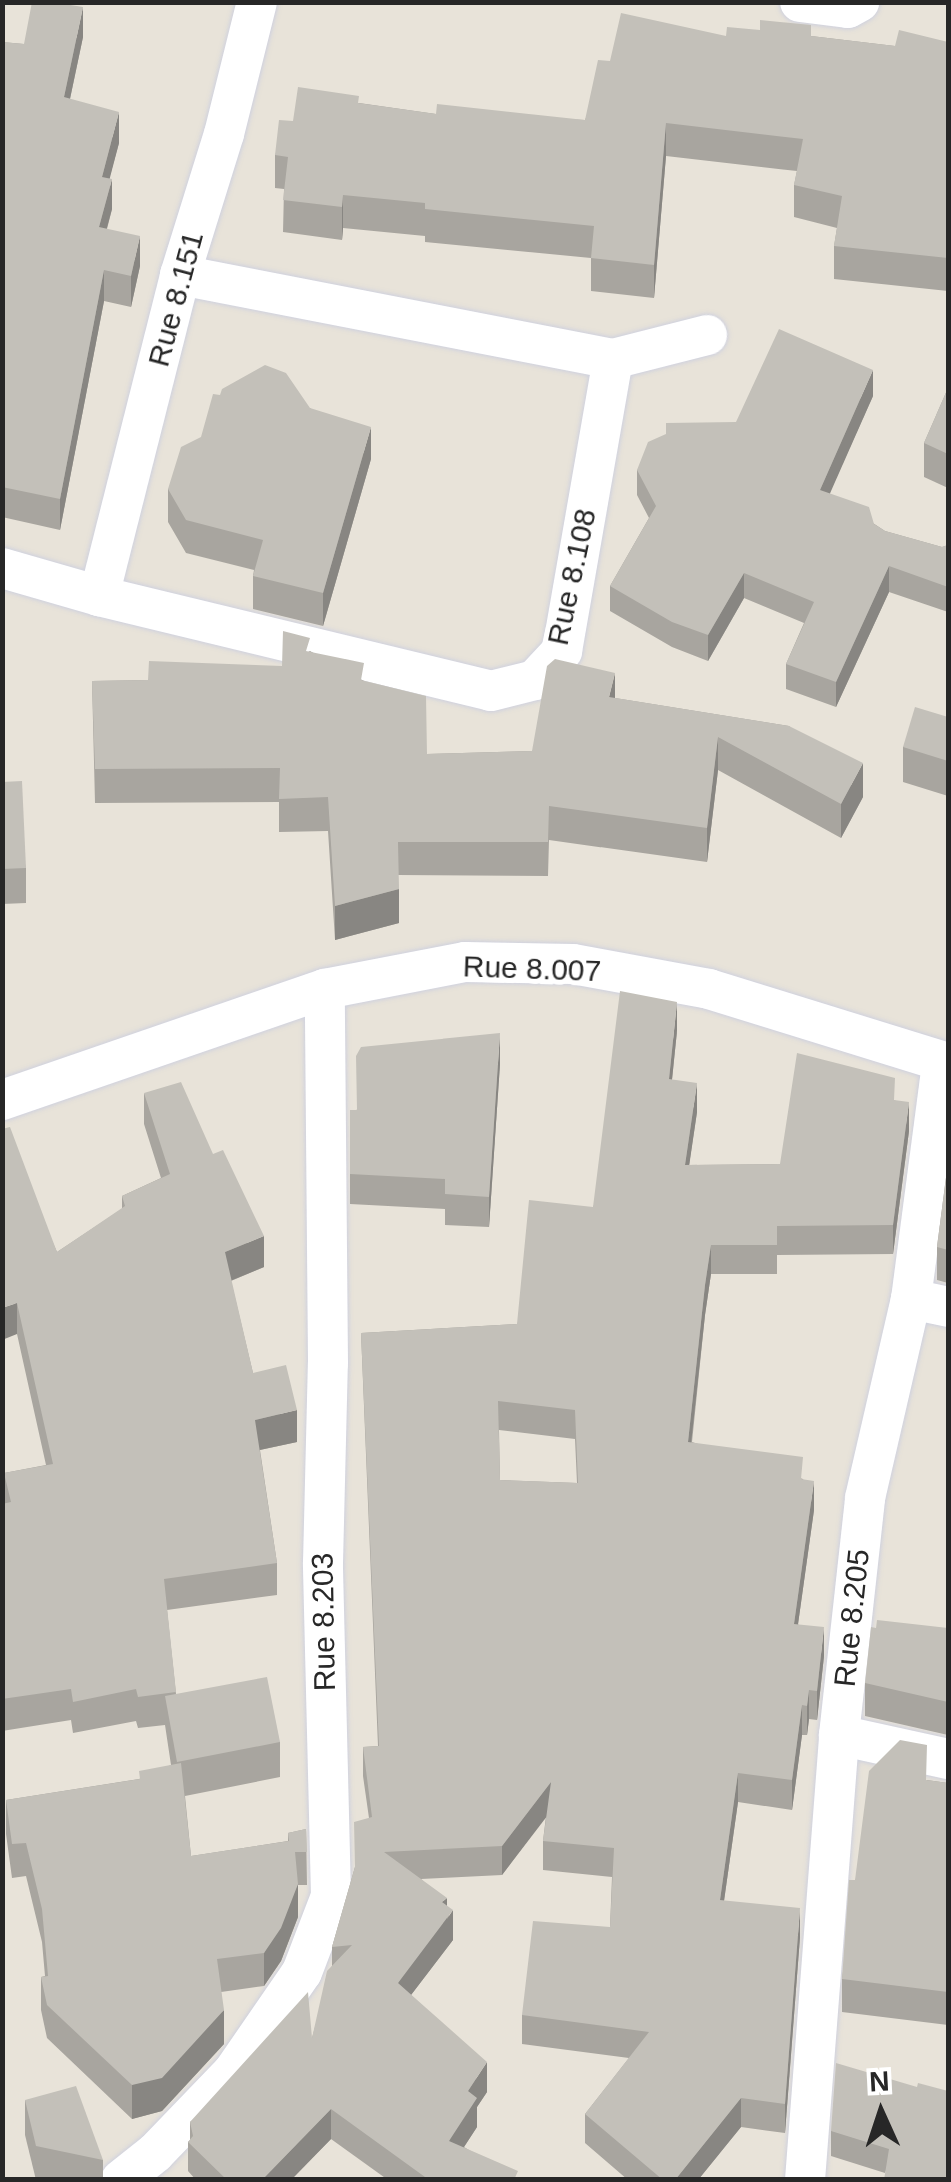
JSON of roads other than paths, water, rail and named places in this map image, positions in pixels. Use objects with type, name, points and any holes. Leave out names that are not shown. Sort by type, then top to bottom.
[{"type":"street","name":"Rue 8.151","points":[[99,596],[180,274],[224,134],[258,2]]},
{"type":"street","points":[[800,2],[848,8],[858,2]]},
{"type":"street","points":[[180,274],[613,360],[707,335]]},
{"type":"street","name":"Rue 8.108","points":[[2,568],[99,596],[491,691],[535,680],[562,651],[613,360]]},
{"type":"street","name":"Rue 8.007","points":[[2,1100],[324,989],[465,962],[573,964],[709,988],[945,1063]]},
{"type":"street","name":"Rue 8.203","points":[[120,2180],[155,2152],[233,2072],[302,1972],[330,1896],[322,1564],[328,1364],[324,989]]},
{"type":"street","name":"Rue 8.205","points":[[805,2180],[838,1735],[865,1498],[930,1303],[945,1063]]},
{"type":"street","points":[[838,1735],[948,1759]]}]
